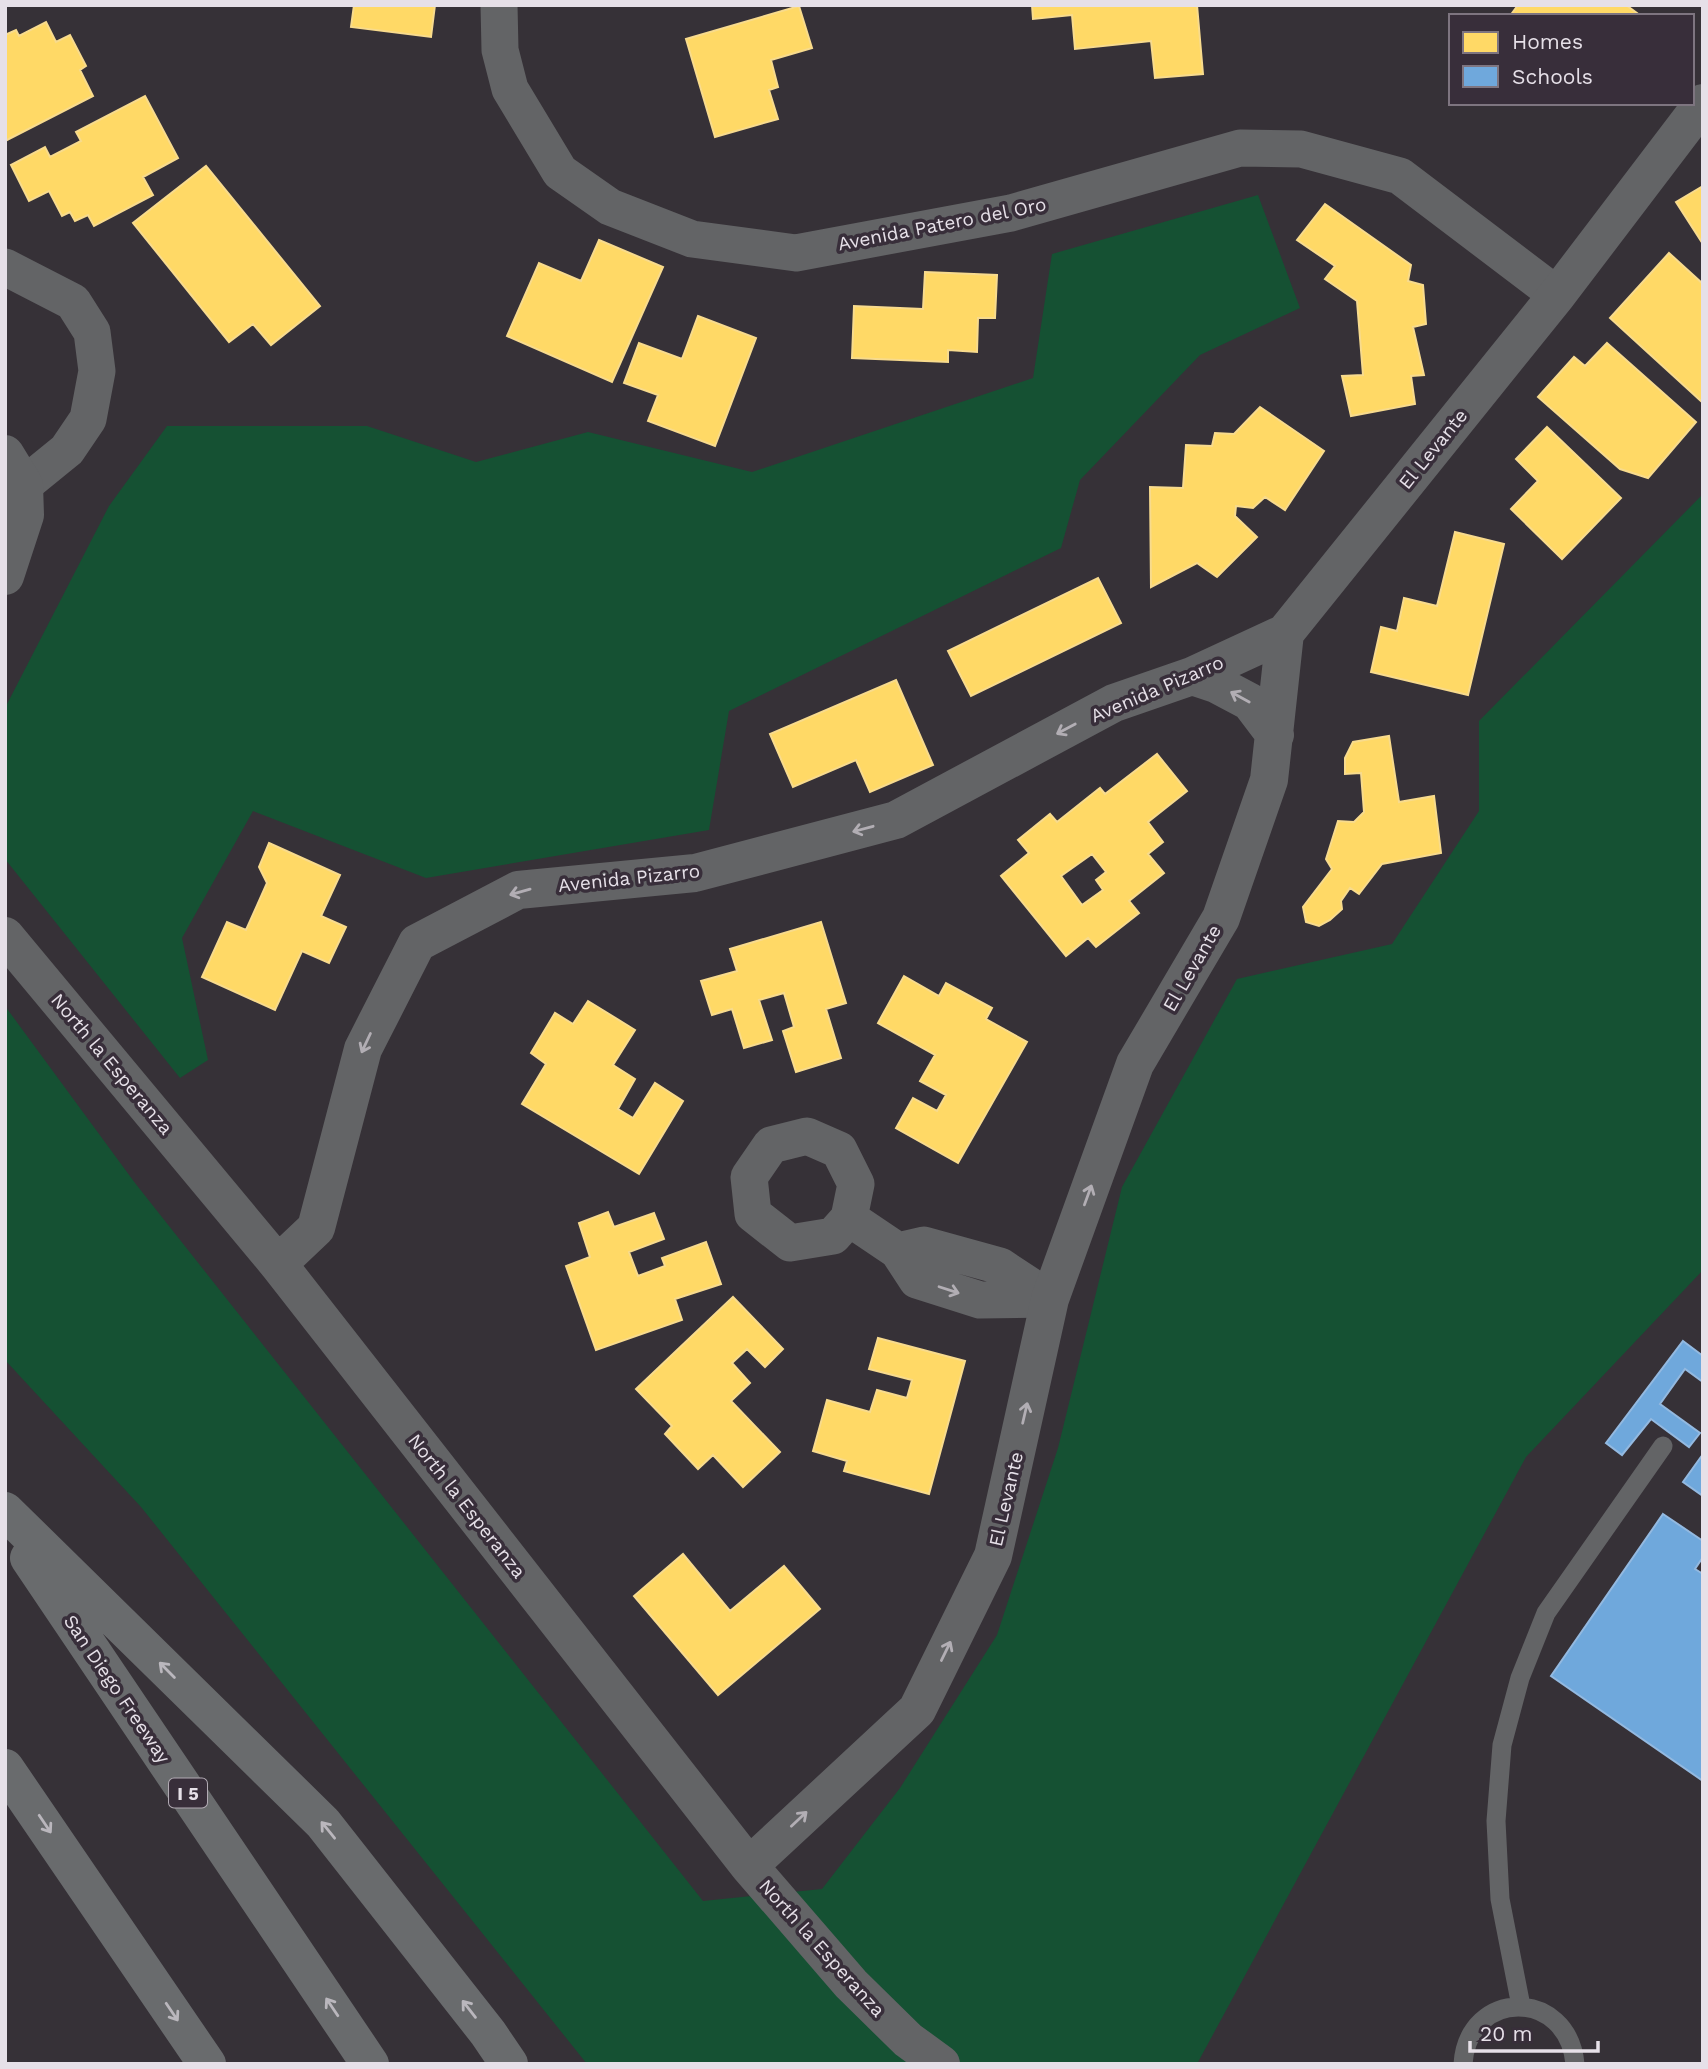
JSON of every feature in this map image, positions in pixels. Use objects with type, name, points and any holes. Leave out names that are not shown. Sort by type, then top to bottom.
[{"type":"highway","points":[[5,1511],[323,1823],[488,2033],[509,2064]]},
{"type":"highway","name":"San Diego Freeway","points":[[5,1523],[370,2064]]},
{"type":"highway","points":[[5,1768],[207,2064]]},
{"type":"street","name":"Avenida Patero del Oro","points":[[499,5],[500,50],[510,89],[560,172],[610,207],[692,239],[796,253],[1011,213],[1240,148],[1301,149],[1400,176],[1557,295]]},
{"type":"street","name":"El Levante","points":[[749,1866],[917,1710],[993,1556],[1050,1299],[1135,1065],[1222,918],[1269,780],[1285,632],[1557,295],[1703,103]]},
{"type":"street","points":[[5,267],[73,302],[92,332],[97,371],[88,419],[66,450],[15,469],[25,515],[5,576]]},
{"type":"street","name":"Avenida Pizarro","points":[[278,1264],[316,1228],[363,1049],[417,943],[518,890],[695,873],[897,820],[1114,703],[1192,676],[1285,632]]},
{"type":"street","points":[[1192,676],[1216,684],[1250,702],[1275,735]]},
{"type":"street","name":"North la Esperanza","points":[[5,936],[278,1264],[749,1866],[851,1984],[908,2040],[941,2064]]},
{"type":"street","points":[[849,1218],[898,1251],[917,1280],[980,1300],[1050,1299]]},
{"type":"lane","points":[[1521,2006],[1500,1899],[1496,1821],[1502,1745],[1520,1678],[1546,1613],[1663,1446]]},
{"type":"lane","points":[[1463,2064],[1464,2048],[1472,2031],[1485,2017],[1502,2009],[1521,2006],[1538,2009],[1553,2018],[1566,2031],[1573,2047],[1575,2064]]},
{"type":"green space","points":[[1258,195],[1300,308],[1200,355],[1080,480],[1061,548],[729,711],[709,830],[426,878],[253,811],[182,938],[208,1060],[180,1078],[5,859],[5,708],[109,506],[167,426],[367,426],[476,462],[588,432],[752,472],[1033,378],[1052,254]]},
{"type":"green space","points":[[1703,494],[1703,1270],[1526,1457],[1197,2064],[587,2064],[141,1507],[5,1360],[5,1006],[135,1183],[703,1901],[822,1889],[900,1788],[997,1635],[1058,1448],[1122,1187],[1237,979],[1392,944],[1479,811],[1479,721]]},
{"type":"building: Homes","points":[[354,5],[435,5],[431,37],[351,27]]},
{"type":"building: Homes","points":[[1032,5],[1197,5],[1203,74],[1155,78],[1151,41],[1075,49],[1072,15],[1033,19]]},
{"type":"building: Homes","points":[[1518,5],[1626,5],[1638,14],[1511,14]]},
{"type":"building: Homes","points":[[799,6],[812,48],[771,60],[778,87],[769,90],[778,119],[715,137],[686,39]]},
{"type":"building: Homes","points":[[46,22],[56,42],[70,35],[86,66],[80,70],[93,96],[5,141],[5,35],[16,30],[19,36]]},
{"type":"building: Homes","points":[[145,96],[178,158],[143,177],[153,195],[94,226],[88,215],[75,221],[70,212],[62,216],[49,191],[29,201],[11,165],[45,147],[50,157],[81,141],[76,132]]},
{"type":"building: Homes","points":[[206,166],[320,306],[271,345],[253,324],[229,342],[133,223]]},
{"type":"building: Homes","points":[[1703,186],[1703,244],[1676,202]]},
{"type":"building: Homes","points":[[1325,204],[1411,265],[1408,281],[1423,285],[1426,324],[1413,327],[1424,375],[1411,376],[1415,404],[1351,416],[1342,376],[1363,375],[1357,301],[1325,279],[1335,266],[1297,240]]},
{"type":"building: Homes","points":[[599,240],[663,267],[612,382],[507,336],[539,263],[581,281]]},
{"type":"building: Homes","points":[[1669,253],[1703,284],[1701,401],[1610,318]]},
{"type":"building: Homes","points":[[925,272],[997,275],[995,318],[978,318],[977,352],[948,350],[948,362],[852,358],[854,306],[923,309]]},
{"type":"building: Homes","points":[[698,316],[756,338],[715,446],[648,421],[658,395],[624,383],[639,343],[682,359]]},
{"type":"building: Homes","points":[[1607,343],[1696,422],[1648,478],[1620,469],[1538,397],[1574,357],[1585,366]]},
{"type":"building: Homes","points":[[1260,407],[1324,451],[1285,510],[1265,497],[1253,508],[1236,506],[1235,516],[1257,537],[1217,577],[1197,563],[1151,587],[1150,487],[1183,488],[1186,445],[1212,446],[1215,433],[1234,434]]},
{"type":"building: Homes","points":[[1547,427],[1621,498],[1562,559],[1511,509],[1538,481],[1516,459]]},
{"type":"building: Homes","points":[[1455,532],[1504,544],[1468,695],[1371,672],[1381,627],[1397,631],[1404,598],[1437,606]]},
{"type":"building: Homes","points":[[1098,578],[1121,623],[971,696],[948,651]]},
{"type":"building: Homes","points":[[896,680],[933,765],[870,792],[856,760],[793,787],[770,734]]},
{"type":"building: Homes","points":[[1389,736],[1399,802],[1434,796],[1441,853],[1382,864],[1359,894],[1350,888],[1341,901],[1342,909],[1330,920],[1319,926],[1306,922],[1303,907],[1332,869],[1326,859],[1338,821],[1354,822],[1364,812],[1361,773],[1345,774],[1345,758],[1353,742]]},
{"type":"building: Homes","points":[[1157,754],[1187,791],[1148,822],[1163,842],[1148,854],[1164,873],[1129,901],[1139,913],[1096,947],[1088,938],[1066,956],[1001,876],[1029,853],[1018,840],[1050,814],[1057,822],[1100,788],[1105,794]],"holes":[[[1092,854],[1106,872],[1096,880],[1103,890],[1082,905],[1061,876]]]},
{"type":"building: Homes","points":[[269,843],[340,875],[321,916],[346,927],[329,963],[302,951],[275,1010],[202,977],[227,922],[246,930],[267,883],[259,867]]},
{"type":"building: Homes","points":[[821,922],[846,1003],[826,1009],[841,1058],[796,1072],[783,1031],[794,1027],[784,993],[759,1000],[772,1040],[744,1048],[732,1009],[712,1015],[701,981],[737,971],[730,949]]},
{"type":"building: Homes","points":[[904,976],[939,996],[946,983],[992,1008],[986,1019],[1027,1042],[958,1163],[896,1128],[913,1098],[937,1111],[946,1095],[920,1081],[935,1055],[878,1023]]},
{"type":"building: Homes","points":[[588,1001],[635,1030],[613,1065],[635,1079],[618,1109],[633,1118],[655,1083],[683,1101],[639,1174],[522,1104],[546,1064],[531,1053],[555,1013],[573,1024]]},
{"type":"building: Homes","points":[[608,1212],[614,1227],[654,1213],[664,1239],[629,1252],[638,1276],[665,1266],[662,1258],[706,1242],[721,1284],[675,1299],[682,1320],[596,1350],[566,1266],[590,1257],[579,1223]]},
{"type":"building: Homes","points":[[733,1297],[783,1349],[765,1367],[747,1349],[732,1363],[750,1383],[731,1401],[780,1452],[743,1487],[713,1455],[698,1469],[665,1434],[672,1426],[636,1389]]},
{"type":"building: Homes","points":[[878,1338],[965,1361],[929,1494],[844,1471],[847,1461],[813,1451],[827,1400],[870,1412],[877,1390],[907,1398],[912,1380],[869,1369]]},
{"type":"building: Homes","points":[[683,1554],[730,1611],[784,1566],[820,1609],[718,1695],[634,1596]]},
{"type":"building: Schools","points":[[1683,1341],[1703,1356],[1703,1382],[1685,1369],[1660,1404],[1700,1433],[1689,1447],[1651,1419],[1622,1455],[1606,1443]]},
{"type":"building: Schools","points":[[1703,1454],[1703,1496],[1683,1482]]},
{"type":"building: Schools","points":[[1663,1514],[1703,1541],[1703,1557],[1695,1569],[1703,1574],[1703,1781],[1551,1676]]}]
